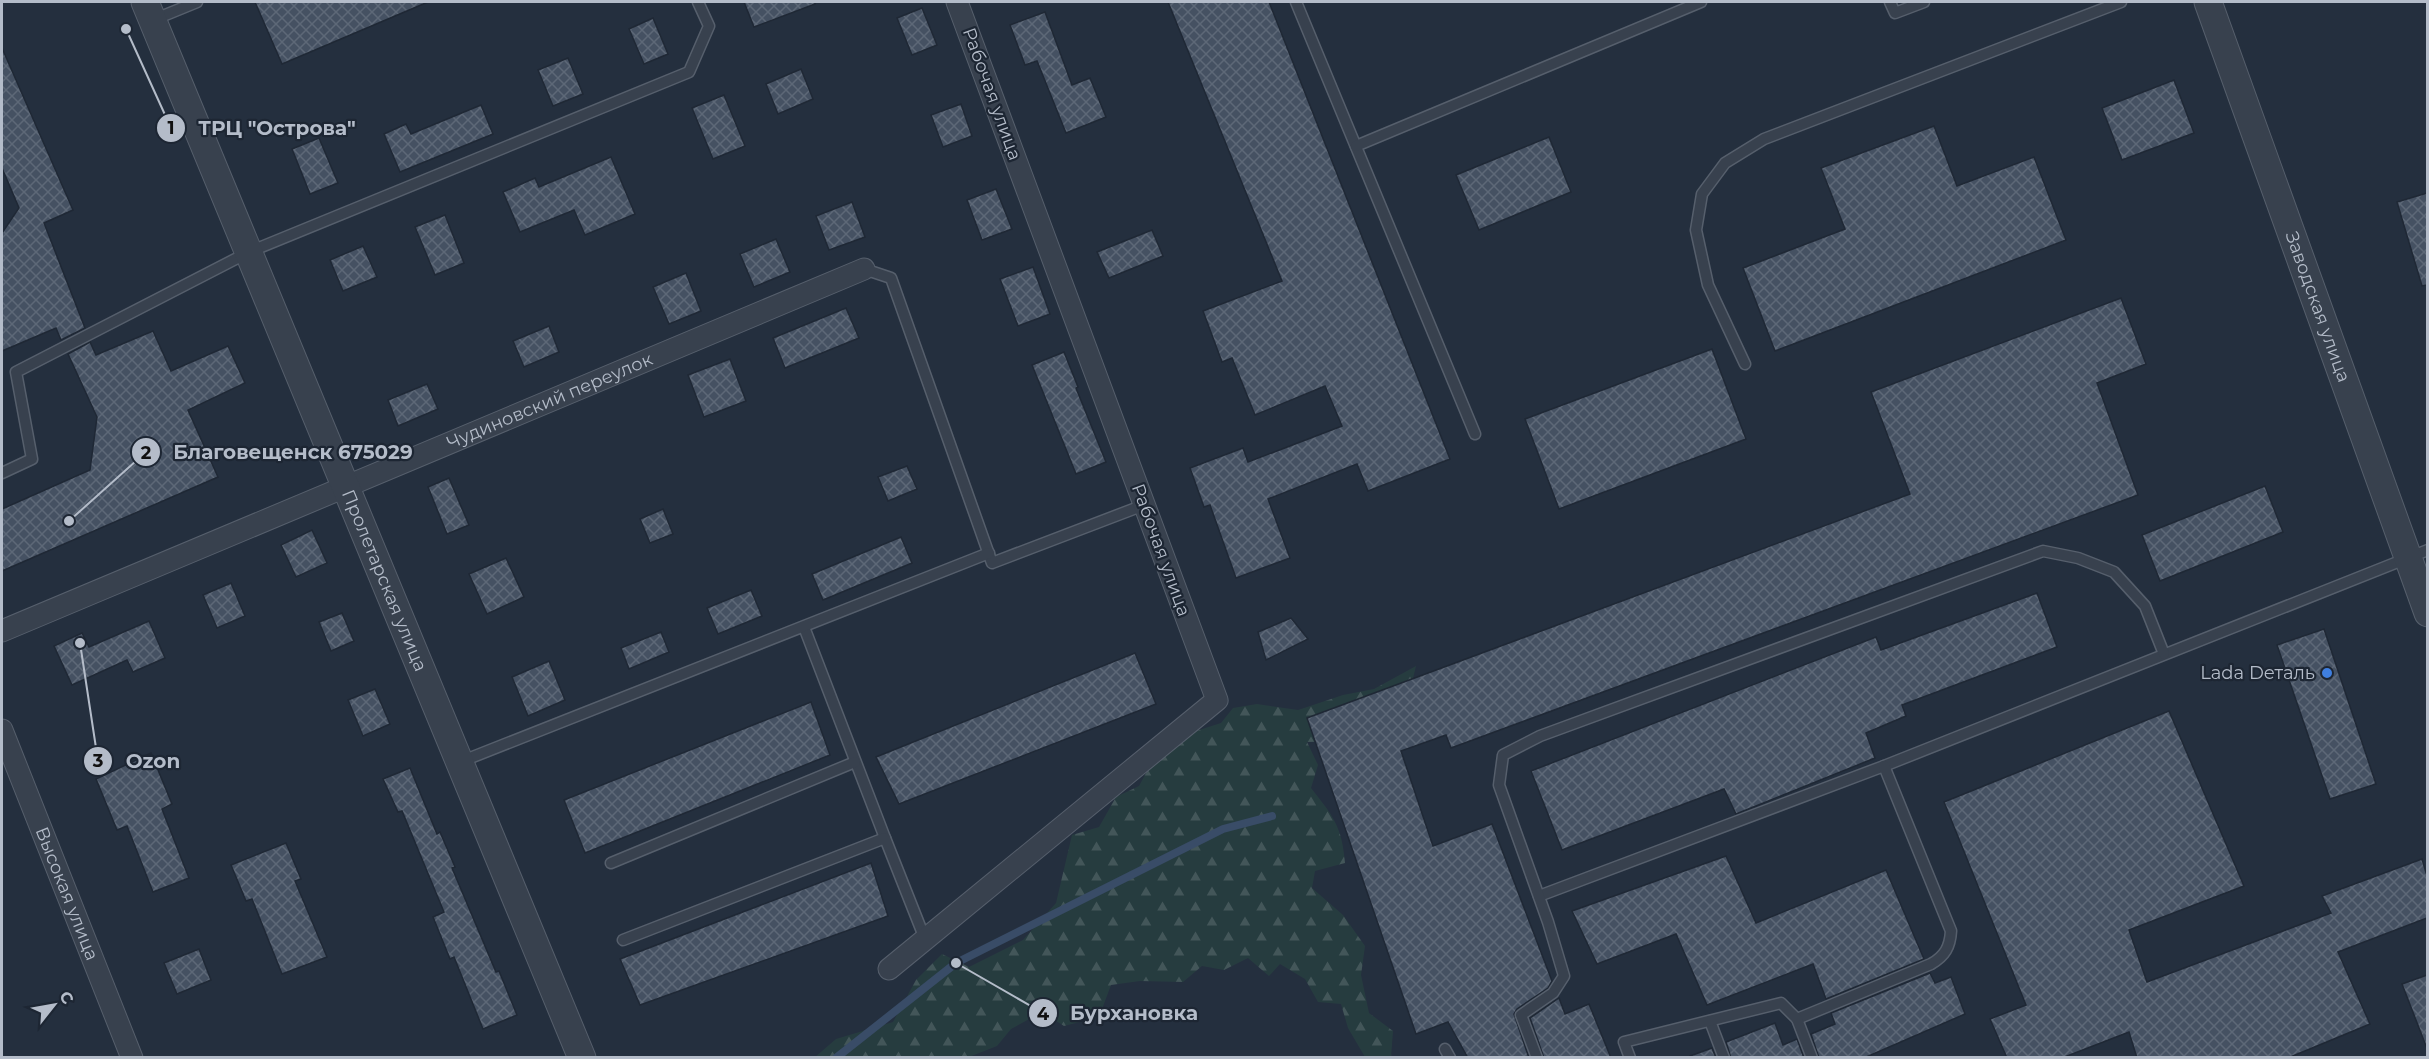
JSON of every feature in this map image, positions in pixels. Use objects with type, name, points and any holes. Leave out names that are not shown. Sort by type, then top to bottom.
[{"type":"street","name":"Рабочая улица","points":[[889,969],[1217,700],[957,2]]},
{"type":"street","name":"Заводская улица","points":[[2208,2],[2417,554],[2427,613]]},
{"type":"street","name":"Пролетарская улица","points":[[149,11],[582,1058]]},
{"type":"street","name":"Чудиновский переулок","points":[[2,631],[864,269]]},
{"type":"street","name":"Высокая улица","points":[[2,730],[132,1058]]},
{"type":"lane","points":[[149,11],[197,2]]},
{"type":"lane","points":[[2,472],[32,459],[16,372],[249,252],[689,72],[709,26],[698,2]]},
{"type":"lane","points":[[1296,2],[1475,434]]},
{"type":"lane","points":[[1356,146],[1701,2]]},
{"type":"lane","points":[[1890,2],[1895,13],[1924,2]]},
{"type":"lane","points":[[1745,364],[1708,285],[1696,230],[1702,194],[1725,163],[1764,139],[2121,2]]},
{"type":"lane","points":[[864,269],[891,278],[992,563],[1144,505]]},
{"type":"lane","points":[[1537,1058],[1521,1015],[1553,993],[1564,976],[1539,896],[1498,785],[1503,755],[1540,736],[2043,551],[2078,558],[2114,572],[2145,606],[2164,654]]},
{"type":"lane","points":[[460,762],[989,554]]},
{"type":"lane","points":[[1539,896],[1884,766],[2417,554]]},
{"type":"lane","points":[[804,627],[925,939]]},
{"type":"lane","points":[[611,863],[855,762]]},
{"type":"lane","points":[[1797,1019],[1931,964],[1943,957],[1950,941],[1951,931],[1884,766]]},
{"type":"lane","points":[[623,940],[885,838]]},
{"type":"lane","points":[[1630,1058],[1624,1042],[1781,1003],[1797,1019],[1812,1058]]},
{"type":"lane","points":[[1710,1021],[1724,1058]]},
{"type":"green space","points":[[1416,666],[1405,711],[1342,741],[1307,742],[1318,765],[1311,788],[1339,830],[1345,863],[1315,871],[1312,888],[1343,915],[1365,946],[1361,975],[1369,1013],[1393,1031],[1391,1057],[1365,1057],[1348,1028],[1341,1004],[1318,1002],[1305,979],[1280,964],[1269,976],[1248,958],[1224,970],[1202,966],[1183,982],[1140,981],[1111,985],[1099,1017],[1064,1026],[1042,1012],[1011,1029],[997,1046],[969,1057],[814,1058],[836,1039],[893,1022],[916,980],[942,954],[969,967],[1023,940],[1056,903],[1072,835],[1099,827],[1116,797],[1139,786],[1152,762],[1196,731],[1221,723],[1233,708],[1257,704],[1298,710],[1343,695],[1374,689]]},
{"type":"building","points":[[255,2],[428,2],[282,64]]},
{"type":"building","points":[[744,2],[815,2],[815,4],[754,27]]},
{"type":"building","points":[[1168,2],[1269,2],[1450,459],[1368,491],[1357,464],[1268,499],[1290,558],[1236,578],[1210,505],[1204,507],[1190,468],[1243,448],[1248,462],[1342,426],[1325,386],[1255,415],[1232,358],[1222,362],[1203,311],[1282,281]]},
{"type":"building","points":[[922,8],[937,45],[912,55],[897,18]]},
{"type":"building","points":[[1045,12],[1072,85],[1090,78],[1106,117],[1066,133],[1037,61],[1025,65],[1010,25]]},
{"type":"building","points":[[653,18],[668,54],[644,64],[629,29]]},
{"type":"building","points":[[2,48],[73,210],[44,223],[85,328],[61,340],[56,328],[2,351],[2,233],[19,208],[2,168]]},
{"type":"building","points":[[568,58],[583,94],[553,106],[538,70]]},
{"type":"building","points":[[801,69],[813,99],[778,114],[766,84]]},
{"type":"building","points":[[2174,80],[2194,133],[2122,160],[2102,108]]},
{"type":"building","points":[[724,95],[745,146],[713,159],[692,108]]},
{"type":"building","points":[[961,104],[972,136],[943,147],[931,115]]},
{"type":"building","points":[[481,105],[493,134],[400,172],[384,134],[406,124],[411,134]]},
{"type":"building","points":[[1934,126],[1957,186],[2034,157],[2066,240],[1775,351],[1743,268],[1845,229],[1821,168]]},
{"type":"building","points":[[1549,137],[1571,192],[1479,230],[1456,175]]},
{"type":"building","points":[[319,138],[338,183],[310,194],[292,149]]},
{"type":"building","points":[[611,157],[635,214],[585,235],[574,210],[520,232],[503,192],[535,178],[539,187]]},
{"type":"building","points":[[996,189],[1012,229],[982,240],[967,200]]},
{"type":"building","points":[[2427,193],[2427,285],[2422,286],[2397,202]]},
{"type":"building","points":[[852,202],[865,237],[829,250],[816,216]]},
{"type":"building","points":[[445,215],[464,263],[435,275],[415,227]]},
{"type":"building","points":[[1152,230],[1163,256],[1109,278],[1097,252]]},
{"type":"building","points":[[776,239],[790,272],[754,287],[740,254]]},
{"type":"building","points":[[363,246],[377,277],[343,291],[330,260]]},
{"type":"building","points":[[1033,267],[1050,314],[1018,326],[1000,279]]},
{"type":"building","points":[[686,273],[701,311],[669,324],[653,287]]},
{"type":"building","points":[[2121,298],[2146,364],[2097,383],[2138,495],[1451,748],[1446,735],[1401,751],[1433,846],[1492,824],[1552,981],[1548,988],[1517,1009],[1514,1014],[1529,1058],[1468,1058],[1448,1022],[1416,1034],[1307,718],[1910,494],[1871,392]]},
{"type":"building","points":[[846,308],[859,338],[785,368],[773,338]]},
{"type":"building","points":[[549,326],[559,352],[524,367],[513,341]]},
{"type":"building","points":[[153,331],[171,371],[228,346],[245,383],[188,410],[218,477],[2,571],[2,509],[90,470],[97,417],[68,354],[90,342],[96,355]]},
{"type":"building","points":[[1712,349],[1746,439],[1559,509],[1525,419]]},
{"type":"building","points":[[1064,352],[1106,462],[1076,474],[1032,365]]},
{"type":"building","points":[[730,359],[746,401],[704,417],[688,375]]},
{"type":"building","points":[[427,384],[438,409],[398,426],[388,400]]},
{"type":"building","points":[[907,466],[917,489],[888,501],[878,477]]},
{"type":"building","points":[[449,478],[469,525],[447,534],[428,487]]},
{"type":"building","points":[[2265,486],[2283,532],[2160,581],[2142,535]]},
{"type":"building","points":[[663,509],[673,534],[650,543],[640,519]]},
{"type":"building","points":[[312,530],[327,563],[296,577],[281,545]]},
{"type":"building","points":[[901,537],[912,563],[823,600],[812,574]]},
{"type":"building","points":[[506,558],[524,597],[487,614],[469,574]]},
{"type":"building","points":[[231,583],[245,616],[217,628],[203,595]]},
{"type":"building","points":[[751,590],[762,616],[718,634],[707,608]]},
{"type":"building","points":[[2037,593],[2057,647],[1902,705],[1906,716],[1866,733],[1875,758],[1736,814],[1724,789],[1562,850],[1531,771],[1876,637],[1881,650]]},
{"type":"building","points":[[342,613],[354,641],[331,651],[319,622]]},
{"type":"building","points":[[1291,618],[1308,639],[1266,660],[1258,632]]},
{"type":"building","points":[[149,621],[165,658],[133,672],[127,660],[72,685],[54,646],[82,633],[89,647]]},
{"type":"building","points":[[2324,629],[2376,784],[2330,799],[2277,645]]},
{"type":"building","points":[[661,632],[669,652],[629,669],[621,648]]},
{"type":"building","points":[[1135,653],[1156,704],[899,804],[876,757]]},
{"type":"building","points":[[549,661],[565,700],[528,716],[512,677]]},
{"type":"building","points":[[375,689],[390,724],[363,736],[348,700]]},
{"type":"building","points":[[811,702],[830,755],[585,853],[564,800]]},
{"type":"building","points":[[2169,711],[2244,886],[2129,930],[2147,982],[2331,913],[2322,896],[2422,859],[2427,876],[2427,918],[2338,952],[2370,1024],[2288,1058],[2137,1058],[2129,1032],[2062,1058],[2007,1058],[1990,1019],[2026,1005],[1944,802]]},
{"type":"building","points":[[151,753],[172,804],[162,809],[189,878],[153,892],[127,826],[117,830],[96,779]]},
{"type":"building","points":[[410,768],[437,834],[440,832],[455,867],[452,868],[496,972],[499,971],[517,1015],[483,1029],[454,957],[450,959],[433,917],[444,912],[402,811],[398,812],[383,779]]},
{"type":"building","points":[[286,843],[301,879],[295,881],[327,957],[282,974],[252,899],[246,901],[231,865]]},
{"type":"building","points":[[1726,856],[1756,923],[1886,870],[1924,959],[1826,999],[1813,964],[1707,1005],[1676,934],[1597,964],[1572,911]]},
{"type":"building","points":[[871,863],[888,916],[640,1005],[620,959]]},
{"type":"building","points":[[199,949],[211,980],[177,994],[164,963]]},
{"type":"building","points":[[1930,973],[1935,983],[1951,977],[1965,1014],[1864,1058],[1819,1058],[1811,1034],[1835,1024],[1831,1013]]},
{"type":"building","points":[[2427,975],[2427,1045],[2426,1046],[2402,984]]},
{"type":"building","points":[[1559,998],[1565,1014],[1589,1004],[1611,1058],[1544,1058],[1530,1018]]},
{"type":"building","points":[[1775,1023],[1783,1045],[1797,1039],[1804,1058],[1731,1058],[1726,1042]]},
{"type":"building","points":[[1712,1048],[1716,1058],[1691,1058],[1690,1056]]},
{"type":"waterway","points":[[836,1058],[956,963],[1223,829],[1272,816]]},
{"type":"place","name":"ТРЦ \"Острова\"","points":[[126,29]]},
{"type":"place","name":"Благовещенск 675029","points":[[69,521]]},
{"type":"place","name":"Ozon","points":[[80,643]]},
{"type":"place","name":"Lada Dеталь","points":[[2327,673]]},
{"type":"place","name":"Бурхановка","points":[[956,963]]}]
